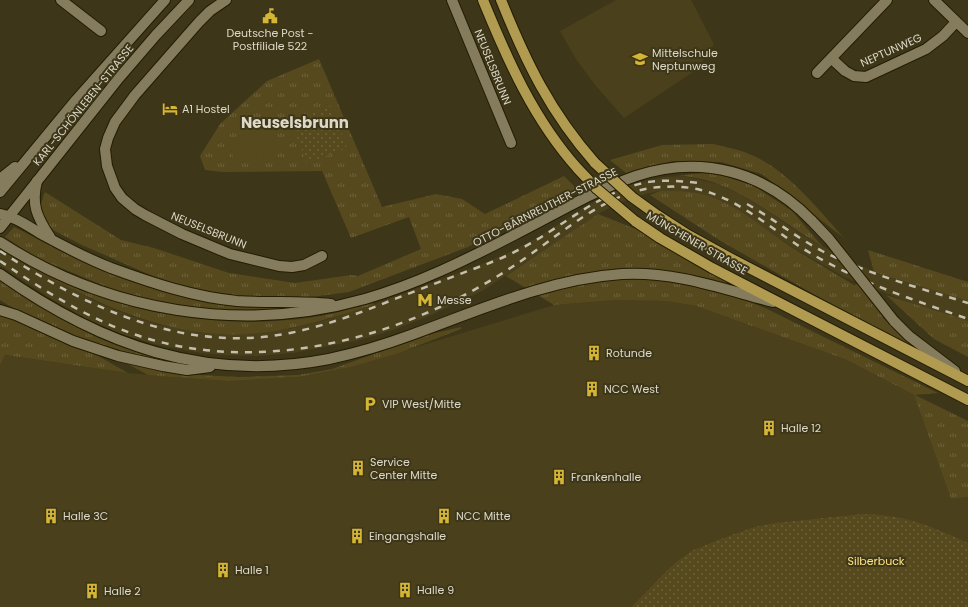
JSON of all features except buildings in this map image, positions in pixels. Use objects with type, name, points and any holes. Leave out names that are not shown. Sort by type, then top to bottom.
[{"type":"main road","points":[[61,0],[101,31]]},
{"type":"main road","name":"KARL-SCHÖNLEBEN-STRASSE","points":[[0,192],[87,87],[165,0]]},
{"type":"main road","name":"KARL-SCHÖNLEBEN-STRASSE","points":[[0,228],[4,215],[38,180],[119,78],[188,0]]},
{"type":"main road","name":"NEUSELSBRUNN","points":[[226,0],[210,11],[194,27],[135,95],[115,122],[105,149],[107,166],[115,188],[122,198],[142,213],[182,234],[230,254],[279,266],[292,267],[304,264],[322,256]]},
{"type":"main road","name":"NEUSELSBRUNN","points":[[452,0],[511,143]]},
{"type":"main road","name":"MÜNCHENER STRASSE","points":[[483,0],[509,62],[532,106],[555,142],[597,189],[635,221],[660,238],[698,260],[968,400]]},
{"type":"main road","name":"MÜNCHENER STRASSE","points":[[501,0],[522,50],[545,95],[566,127],[595,163],[632,197],[657,216],[728,257],[968,381]]},
{"type":"main road","points":[[817,73],[888,0]]},
{"type":"main road","points":[[934,0],[968,33]]},
{"type":"main road","name":"NEPTUNWEG","points":[[832,59],[845,71],[854,76],[866,77],[926,49],[943,36],[956,22]]},
{"type":"main road","points":[[0,179],[28,158]]},
{"type":"main road","name":"OTTO-BÄRNREUTHER-STRASSE","points":[[0,242],[41,266],[76,282],[120,298],[158,307],[210,314],[255,316],[299,313],[343,305],[390,291],[435,274],[480,253],[597,192],[638,175],[661,170],[705,167],[743,175],[776,190],[794,204],[829,239],[894,321],[920,344],[968,381]]},
{"type":"main road","points":[[38,180],[34,199],[35,210],[51,239]]},
{"type":"main road","name":"OTTO-BÄRNREUTHER-STRASSE","points":[[4,215],[88,259],[159,285],[216,299],[257,302],[308,302],[343,305]]},
{"type":"main road","points":[[0,274],[67,317],[116,340],[151,352],[228,365],[264,366],[293,364],[346,355],[404,338],[515,296],[560,283],[598,276],[643,274],[682,278],[709,283],[783,304]]},
{"type":"main road","points":[[0,303],[16,315]]},
{"type":"main road","points":[[0,310],[16,315],[73,341],[125,358],[187,370],[228,365]]},
{"type":"shaded area","name":"Mittelschule Neptunweg","points":[[616,0],[691,0],[714,44],[693,72],[624,118],[596,86],[576,59],[560,31]]},
{"type":"shaded area","points":[[681,176],[720,185],[739,194],[768,211],[800,234],[874,272],[968,301],[968,322],[916,305],[844,277],[792,247],[732,207],[660,191],[621,202],[598,214],[482,291],[429,316],[393,330],[360,340],[293,353],[258,356],[224,355],[201,353],[154,344],[121,334],[90,321],[50,298],[0,265],[0,248],[99,303],[128,315],[159,325],[203,333],[225,334],[289,329],[326,320],[373,305],[510,252],[537,238],[590,204],[626,186],[659,178]]},
{"type":"shaded area","points":[[616,300],[666,301],[696,306],[847,360],[914,395],[951,499],[968,497],[968,543],[938,529],[861,514],[774,523],[754,527],[693,550],[667,570],[631,607],[0,607],[0,365],[4,355],[128,373],[171,377],[228,381],[298,377],[351,367],[554,305]]},
{"type":"green space","points":[[319,59],[382,207],[436,194],[462,199],[485,214],[564,176],[579,191],[468,247],[349,292],[296,299],[258,299],[216,295],[164,281],[82,245],[53,230],[43,220],[40,207],[45,192],[121,240],[154,248],[229,273],[295,283],[351,275],[358,276],[421,249],[409,217],[351,238],[322,171],[222,172],[205,170],[200,156],[220,124],[267,81]]},
{"type":"green space","points":[[331,106],[347,148],[307,163],[291,121]]},
{"type":"green space","points":[[268,127],[277,150],[236,165],[228,141]]},
{"type":"green space","points":[[713,144],[745,152],[776,169],[801,190],[844,238],[762,174],[721,162],[673,161],[626,173],[610,160],[662,145]]},
{"type":"green space","points":[[712,172],[754,186],[792,211],[822,246],[737,192],[718,184],[700,179],[675,176]]},
{"type":"green space","points":[[660,191],[682,191],[709,196],[722,201],[746,215],[791,247],[854,285],[858,284],[885,320],[913,344],[911,346],[850,315],[719,240],[650,195]]},
{"type":"green space","points":[[598,214],[638,230],[725,281],[736,296],[767,309],[938,393],[915,395],[968,421],[968,497],[951,499],[914,395],[847,360],[696,306],[666,301],[616,300],[554,305],[506,276]]},
{"type":"green space","points":[[14,227],[83,262],[162,291],[199,299],[295,306],[295,308],[246,310],[206,309],[162,303],[139,297],[107,287],[37,258],[5,237]]},
{"type":"green space","points":[[868,250],[968,282],[968,301],[874,272]]},
{"type":"green space","points":[[31,267],[81,290],[111,300],[142,309],[206,320],[239,322],[272,321],[304,318],[335,313],[373,303],[373,305],[288,329],[258,333],[228,334],[198,332],[140,318],[84,295]]},
{"type":"green space","points":[[0,280],[55,315],[100,339],[174,363],[128,352],[84,339],[21,312],[0,300]]},
{"type":"green space","points":[[886,295],[968,321],[968,357],[934,339]]},
{"type":"green space","points":[[0,314],[58,340],[93,353],[128,373],[5,355],[0,365]]},
{"type":"green space","points":[[461,327],[461,329],[399,353],[351,367],[298,377],[228,381],[171,377],[148,375],[126,363],[199,375],[239,377],[298,375],[332,369],[427,335]]},
{"type":"green space","name":"Silberbuck","points":[[861,514],[890,516],[916,522],[942,531],[968,543],[968,607],[631,607],[667,570],[693,550],[754,527],[774,523]]},
{"type":"railway","points":[[0,251],[67,291],[102,308],[138,321],[175,331],[212,337],[251,338],[305,330],[334,321],[362,312],[489,263],[539,239],[596,202],[627,188],[643,183],[657,181],[699,183]]},
{"type":"railway","points":[[0,261],[73,307],[120,329],[170,344],[221,351],[273,351],[324,345],[375,332],[424,314],[471,291],[515,265],[604,204],[624,195],[644,189],[678,187],[701,190],[726,199],[749,212],[808,252],[850,274],[900,295],[968,319]]},
{"type":"railway","points":[[747,204],[812,246],[839,259],[894,280],[968,303]]},
{"type":"place","name":"Deutsche Post - Postfiliale 522","points":[[270,16]]},
{"type":"place","name":"Mittelschule Neptunweg","points":[[640,59]]},
{"type":"place","name":"A1 Hostel","points":[[170,109]]},
{"type":"place","name":"Messe","points":[[425,300]]},
{"type":"place","name":"Rotunde","points":[[594,353]]},
{"type":"place","name":"NCC West","points":[[592,389]]},
{"type":"place","name":"VIP West/Mitte","points":[[370,404]]},
{"type":"place","name":"Halle 12","points":[[769,428]]},
{"type":"place","name":"Service Center Mitte","points":[[358,468]]},
{"type":"place","name":"Frankenhalle","points":[[559,477]]},
{"type":"place","name":"Halle 3C","points":[[51,516]]},
{"type":"place","name":"NCC Mitte","points":[[444,516]]},
{"type":"place","name":"Eingangshalle","points":[[357,536]]},
{"type":"place","name":"Halle 1","points":[[223,570]]},
{"type":"place","name":"Halle 9","points":[[405,590]]},
{"type":"place","name":"Halle 2","points":[[92,591]]},
{"type":"district","name":"Neuselsbrunn","points":[[295,123]]}]
